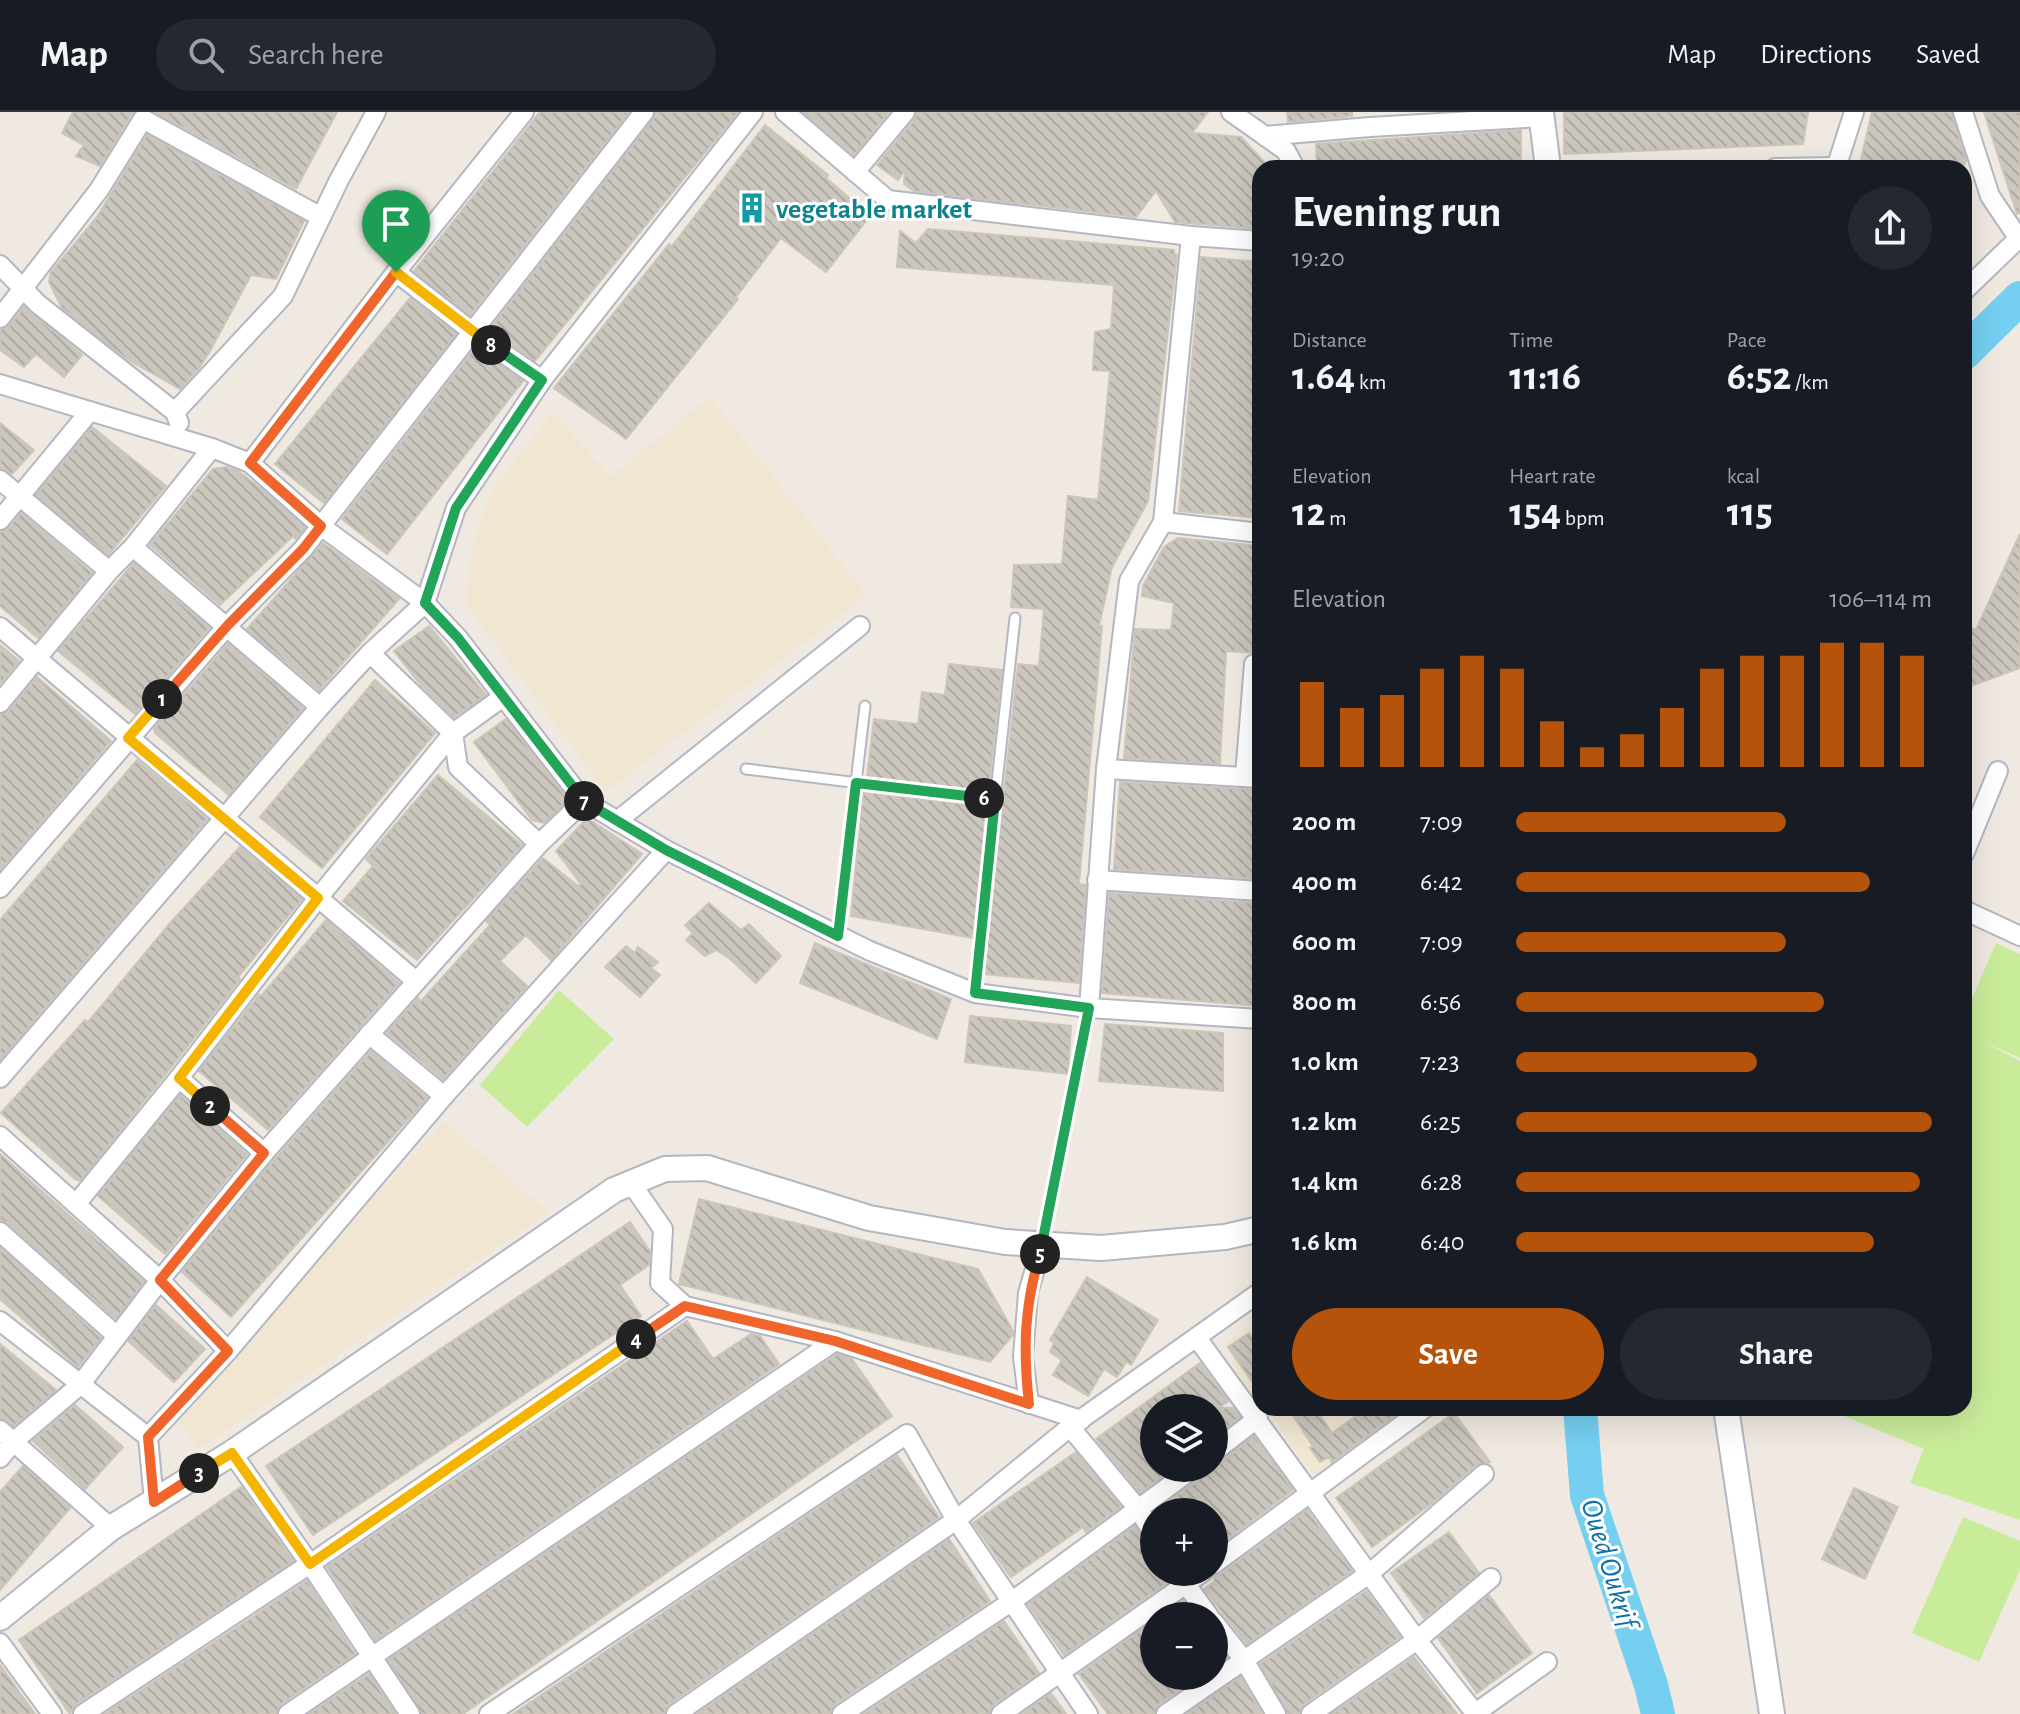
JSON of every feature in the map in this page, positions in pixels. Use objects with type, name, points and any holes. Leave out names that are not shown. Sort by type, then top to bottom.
[{"type":"street","points":[[175,412],[283,296],[376,112]]},
{"type":"street","points":[[250,463],[396,272],[524,112]]},
{"type":"street","points":[[0,888],[228,625],[303,549],[644,112]]},
{"type":"street","points":[[0,1078],[320,707],[370,653],[425,603],[456,508],[542,380],[753,112]]},
{"type":"street","points":[[785,112],[888,200],[1252,240]]},
{"type":"street","points":[[855,172],[905,112]]},
{"type":"street","points":[[1231,112],[1260,125],[1291,160]]},
{"type":"street","points":[[1838,160],[1854,112]]},
{"type":"street","points":[[1963,112],[1990,196],[2019,238],[1972,283]]},
{"type":"street","points":[[1260,125],[1541,115],[1547,160]]},
{"type":"street","points":[[0,318],[99,190],[143,119],[321,217]]},
{"type":"street","points":[[1089,1008],[1106,769],[1129,581],[1163,522],[1191,236]]},
{"type":"street","points":[[0,265],[38,304],[175,412],[186,440]]},
{"type":"street","points":[[396,272],[474,333],[542,380]]},
{"type":"street","points":[[0,384],[212,448],[250,463],[321,526],[425,603],[458,638],[584,801],[666,850],[870,951],[975,993],[1089,1008],[1252,1018]]},
{"type":"street","points":[[0,520],[90,411]]},
{"type":"street","points":[[0,703],[109,571],[133,547],[212,448]]},
{"type":"street","points":[[0,480],[109,571]]},
{"type":"street","points":[[1163,522],[1252,532]]},
{"type":"street","points":[[133,547],[228,625],[320,707]]},
{"type":"street","points":[[617,821],[860,626]]},
{"type":"street","points":[[0,627],[416,981]]},
{"type":"street","points":[[370,653],[453,733],[458,767],[539,844]]},
{"type":"street","points":[[76,1204],[453,733],[503,697]]},
{"type":"street","points":[[1106,769],[1252,777]]},
{"type":"street","points":[[1972,834],[1998,771]]},
{"type":"street","points":[[0,1458],[7,1436],[80,1385],[160,1280],[264,1153],[539,844],[584,801]]},
{"type":"street","points":[[148,1437],[228,1351],[444,1096],[666,850]]},
{"type":"street","points":[[1097,880],[1252,890]]},
{"type":"street","points":[[1972,914],[2020,936]]},
{"type":"street","points":[[369,1034],[444,1096]]},
{"type":"street","points":[[179,1078],[264,1153]]},
{"type":"street","points":[[0,1136],[160,1280],[228,1351]]},
{"type":"street","points":[[0,1618],[111,1528],[232,1453],[614,1190],[665,1169],[707,1168],[869,1218],[1005,1242],[1101,1248],[1225,1237],[1252,1231]]},
{"type":"street","points":[[631,1183],[663,1229],[660,1283],[685,1306],[835,1341],[1029,1404],[1076,1424],[1139,1510]]},
{"type":"street","points":[[0,1232],[117,1336]]},
{"type":"street","points":[[1029,1404],[1023,1357],[1028,1293],[1042,1245]]},
{"type":"street","points":[[676,1714],[956,1520],[1076,1424],[1252,1298]]},
{"type":"street","points":[[83,1714],[310,1564],[685,1306]]},
{"type":"street","points":[[0,1321],[148,1437],[154,1502]]},
{"type":"street","points":[[1197,1338],[1252,1410]]},
{"type":"street","points":[[288,1714],[835,1341]]},
{"type":"street","points":[[1228,1554],[1414,1416]]},
{"type":"street","points":[[1729,1416],[1772,1714]]},
{"type":"street","points":[[1228,1441],[1258,1418],[1417,1640],[1475,1714],[1547,1662]]},
{"type":"street","points":[[489,1714],[907,1434],[956,1520],[1088,1714]]},
{"type":"street","points":[[7,1436],[111,1528]]},
{"type":"street","points":[[232,1453],[410,1714]]},
{"type":"street","points":[[1166,1714],[1369,1574],[1484,1474]]},
{"type":"street","points":[[842,1714],[1011,1602],[1176,1482]]},
{"type":"street","points":[[1311,1714],[1417,1640],[1491,1578]]},
{"type":"street","points":[[1001,1714],[1060,1673],[1172,1586]]},
{"type":"street","points":[[1186,1586],[1198,1602]]},
{"type":"street","points":[[1228,1640],[1244,1660],[1276,1714]]},
{"type":"street","points":[[0,1643],[52,1714]]},
{"type":"lane","points":[[975,993],[1015,618]]},
{"type":"lane","points":[[838,936],[865,706]]},
{"type":"lane","points":[[746,769],[995,800]]},
{"type":"path","points":[[1042,1245],[1089,1008]]},
{"type":"shaded area","points":[[710,397],[867,595],[606,792],[465,603],[474,539],[493,490],[552,412],[611,477]]},
{"type":"shaded area","points":[[444,1121],[549,1212],[199,1449],[176,1418]]},
{"type":"shaded area","points":[[1252,1324],[1252,1392],[1237,1372],[1227,1342]]},
{"type":"shaded area","points":[[1270,1416],[1403,1416],[1316,1477]]},
{"type":"green space","points":[[1996,943],[2020,954],[2020,1058],[1984,1042],[2020,1061],[2020,1520],[1910,1483],[1924,1449],[1844,1416],[1972,1416],[1972,998]]},
{"type":"green space","points":[[559,990],[614,1039],[527,1127],[480,1085]]},
{"type":"green space","points":[[1963,1517],[2020,1541],[2020,1570],[1979,1662],[1912,1633]]},
{"type":"building","points":[[73,112],[133,112],[100,166],[76,156],[84,145],[62,133]]},
{"type":"building","points":[[155,112],[337,112],[296,189]]},
{"type":"building","points":[[540,112],[629,112],[470,315],[414,271]]},
{"type":"building","points":[[656,112],[738,112],[535,361],[490,329]]},
{"type":"building","points":[[803,112],[889,112],[854,155]]},
{"type":"building","points":[[917,112],[1208,112],[1192,133],[1241,137],[1263,160],[1252,160],[1252,228],[1175,222],[1156,191],[1136,217],[914,191],[904,184],[905,170],[898,180],[877,165],[914,120]]},
{"type":"building","points":[[1287,112],[1352,112],[1352,116],[1288,122]]},
{"type":"building","points":[[1564,112],[1808,112],[1803,144],[1564,154]]},
{"type":"building","points":[[1872,112],[1951,112],[1966,160],[1861,160]]},
{"type":"building","points":[[1984,112],[2020,112],[2020,213],[2017,214]]},
{"type":"building","points":[[765,125],[828,175],[826,178],[870,216],[826,272],[781,238],[736,297],[738,299],[626,439],[554,388],[669,244],[672,246]]},
{"type":"building","points":[[1521,130],[1521,160],[1317,160],[1316,144]]},
{"type":"building","points":[[147,135],[304,221],[276,279],[251,275],[210,351],[180,389],[127,359],[62,308],[49,282],[51,272],[97,217]]},
{"type":"building","points":[[928,229],[1174,250],[1177,255],[1148,501],[1112,567],[1099,626],[1102,626],[1079,884],[1086,885],[1079,983],[984,974],[1018,664],[1039,666],[1044,609],[1011,607],[1014,565],[1062,564],[1068,496],[1098,500],[1110,371],[1093,370],[1095,332],[1111,329],[1114,285],[897,267],[900,231],[916,243]]},
{"type":"building","points":[[1201,257],[1252,261],[1252,517],[1179,511]]},
{"type":"building","points":[[410,298],[456,334],[324,503],[275,464]]},
{"type":"building","points":[[24,307],[82,355],[64,377],[36,354],[24,367],[0,350],[0,330],[9,326]]},
{"type":"building","points":[[475,348],[523,381],[387,554],[342,519]]},
{"type":"building","points":[[0,423],[34,450],[12,474],[0,468]]},
{"type":"building","points":[[92,427],[166,486],[108,555],[36,495]]},
{"type":"building","points":[[226,467],[238,471],[305,527],[296,539],[293,536],[220,605],[150,545],[213,469]]},
{"type":"building","points":[[21,513],[92,573],[38,638],[0,606],[0,532],[9,528]]},
{"type":"building","points":[[2020,534],[2020,668],[1972,686],[1972,628],[1976,630]]},
{"type":"building","points":[[1178,538],[1252,545],[1252,653],[1226,651],[1220,764],[1124,758],[1135,629],[1171,630],[1174,603],[1142,596],[1143,586],[1164,547]]},
{"type":"building","points":[[323,543],[399,599],[319,690],[247,629]]},
{"type":"building","points":[[134,563],[209,628],[135,714],[58,651]]},
{"type":"building","points":[[429,626],[486,695],[454,717],[421,685],[394,651]]},
{"type":"building","points":[[228,644],[303,708],[229,795],[154,729]]},
{"type":"building","points":[[0,645],[19,661],[0,684]]},
{"type":"building","points":[[949,664],[1002,670],[988,792],[867,777],[874,719],[918,724],[922,692],[945,695]]},
{"type":"building","points":[[37,677],[111,741],[0,870],[0,715],[9,711]]},
{"type":"building","points":[[375,680],[435,733],[322,868],[260,817]]},
{"type":"building","points":[[506,719],[568,800],[544,823],[532,820],[474,742]]},
{"type":"building","points":[[137,760],[207,819],[0,1060],[0,920]]},
{"type":"building","points":[[438,775],[522,845],[417,960],[343,901],[373,866],[366,859]]},
{"type":"building","points":[[1120,782],[1252,790],[1252,878],[1114,869]]},
{"type":"building","points":[[863,792],[987,807],[973,938],[851,916]]},
{"type":"building","points":[[587,818],[642,854],[551,960],[526,935],[500,961],[527,986],[443,1079],[387,1033],[418,998],[421,1001],[490,925],[486,921],[543,858],[578,886],[581,884],[556,851]]},
{"type":"building","points":[[240,847],[302,899],[80,1181],[75,1179],[1,1113],[85,1020],[88,1022],[171,922]]},
{"type":"building","points":[[1109,893],[1252,902],[1252,1005],[1102,993]]},
{"type":"building","points":[[709,903],[741,930],[749,924],[781,956],[756,983],[716,950],[705,956],[686,940],[693,933],[685,925]]},
{"type":"building","points":[[326,920],[399,983],[268,1130],[199,1071],[259,995]]},
{"type":"building","points":[[815,943],[951,999],[937,1039],[800,983]]},
{"type":"building","points":[[626,946],[635,953],[638,947],[658,962],[651,968],[660,975],[640,997],[605,967]]},
{"type":"building","points":[[970,1016],[1071,1026],[1068,1074],[965,1062]]},
{"type":"building","points":[[1105,1024],[1223,1033],[1223,1091],[1099,1081]]},
{"type":"building","points":[[371,1051],[427,1098],[231,1317],[182,1272],[267,1168]]},
{"type":"building","points":[[180,1095],[247,1154],[165,1254],[98,1196]]},
{"type":"building","points":[[0,1154],[144,1282],[116,1319],[8,1223],[0,1220]]},
{"type":"building","points":[[699,1199],[978,1269],[1013,1335],[990,1362],[679,1284]]},
{"type":"building","points":[[630,1222],[650,1251],[649,1265],[620,1285],[641,1316],[313,1535],[266,1466]]},
{"type":"building","points":[[0,1248],[101,1338],[78,1367],[0,1299]]},
{"type":"building","points":[[1087,1277],[1158,1320],[1131,1365],[1126,1362],[1117,1377],[1104,1369],[1088,1396],[1053,1375],[1062,1360],[1050,1352],[1054,1343],[1050,1340]]},
{"type":"building","points":[[156,1305],[205,1349],[174,1382],[128,1341]]},
{"type":"building","points":[[687,1321],[713,1359],[751,1334],[760,1336],[779,1364],[375,1640],[327,1567]]},
{"type":"building","points":[[1249,1333],[1252,1337],[1252,1382],[1228,1347]]},
{"type":"building","points":[[0,1344],[56,1390],[13,1426],[0,1418]]},
{"type":"building","points":[[837,1354],[852,1359],[892,1416],[463,1714],[422,1714],[388,1660]]},
{"type":"building","points":[[1200,1363],[1223,1394],[1158,1394]]},
{"type":"building","points":[[75,1405],[123,1447],[85,1489],[33,1441]]},
{"type":"building","points":[[1140,1407],[1140,1482],[1155,1482],[1140,1493],[1096,1439]]},
{"type":"building","points":[[1228,1408],[1233,1408],[1240,1417],[1228,1426]]},
{"type":"building","points":[[1293,1416],[1320,1416],[1332,1433],[1356,1416],[1394,1416],[1332,1462],[1329,1457],[1320,1462],[1310,1448],[1313,1446]]},
{"type":"building","points":[[1450,1416],[1456,1416],[1490,1462],[1476,1465],[1431,1504],[1372,1547],[1336,1498]]},
{"type":"building","points":[[1254,1436],[1293,1490],[1228,1539],[1228,1498],[1173,1498],[1195,1482],[1228,1482],[1228,1456]]},
{"type":"building","points":[[1076,1452],[1121,1507],[1086,1532],[1083,1527],[1011,1577],[973,1523]]},
{"type":"building","points":[[897,1455],[939,1517],[669,1704],[664,1714],[513,1714]]},
{"type":"building","points":[[23,1466],[70,1508],[0,1590],[0,1492]]},
{"type":"building","points":[[241,1487],[293,1561],[76,1704],[70,1714],[19,1640]]},
{"type":"building","points":[[1854,1488],[1898,1507],[1865,1579],[1822,1559]]},
{"type":"building","points":[[1307,1510],[1352,1571],[1247,1644],[1228,1620],[1228,1602],[1214,1602],[1204,1589],[1208,1586],[1228,1586],[1228,1569]]},
{"type":"building","points":[[1135,1526],[1140,1535],[1140,1586],[1162,1586],[1064,1655],[1028,1604]]},
{"type":"building","points":[[1449,1532],[1479,1573],[1424,1618],[1391,1573]]},
{"type":"building","points":[[949,1539],[990,1601],[835,1704],[830,1714],[697,1714]]},
{"type":"building","points":[[307,1581],[355,1654],[281,1704],[276,1714],[105,1714]]},
{"type":"building","points":[[1366,1591],[1400,1637],[1304,1704],[1299,1714],[1288,1714],[1260,1664]]},
{"type":"building","points":[[1489,1595],[1532,1653],[1477,1693],[1438,1638]]},
{"type":"building","points":[[1004,1621],[1039,1673],[994,1704],[989,1714],[864,1714]]},
{"type":"building","points":[[1140,1631],[1140,1690],[1180,1690],[1159,1704],[1154,1714],[1108,1714],[1079,1674]]},
{"type":"building","points":[[1414,1657],[1457,1714],[1332,1714]]},
{"type":"building","points":[[0,1665],[35,1714],[0,1714]]},
{"type":"building","points":[[369,1674],[396,1714],[309,1714]]},
{"type":"building","points":[[1240,1677],[1262,1714],[1187,1714],[1221,1690],[1228,1690],[1228,1685]]},
{"type":"building","points":[[1051,1693],[1066,1714],[1022,1714]]},
{"type":"waterway","name":"Oued Oukrif","points":[[1972,345],[2020,298]]},
{"type":"waterway","name":"Oued Oukrif","points":[[1581,1416],[1587,1495],[1658,1714]]},
{"type":"place","name":"vegetable market","points":[[752,208]]},
{"type":"route","points":[[396,272],[474,333],[542,380],[456,508],[425,603],[458,638],[584,801],[666,850],[838,936],[856,783],[995,800],[975,993],[1089,1008],[1042,1245],[1028,1293],[1023,1357],[1029,1404],[835,1341],[685,1306],[310,1564],[232,1453],[154,1502],[148,1437],[228,1351],[160,1280],[264,1153],[179,1078],[318,898],[128,738],[321,526],[250,463],[396,272]]}]
